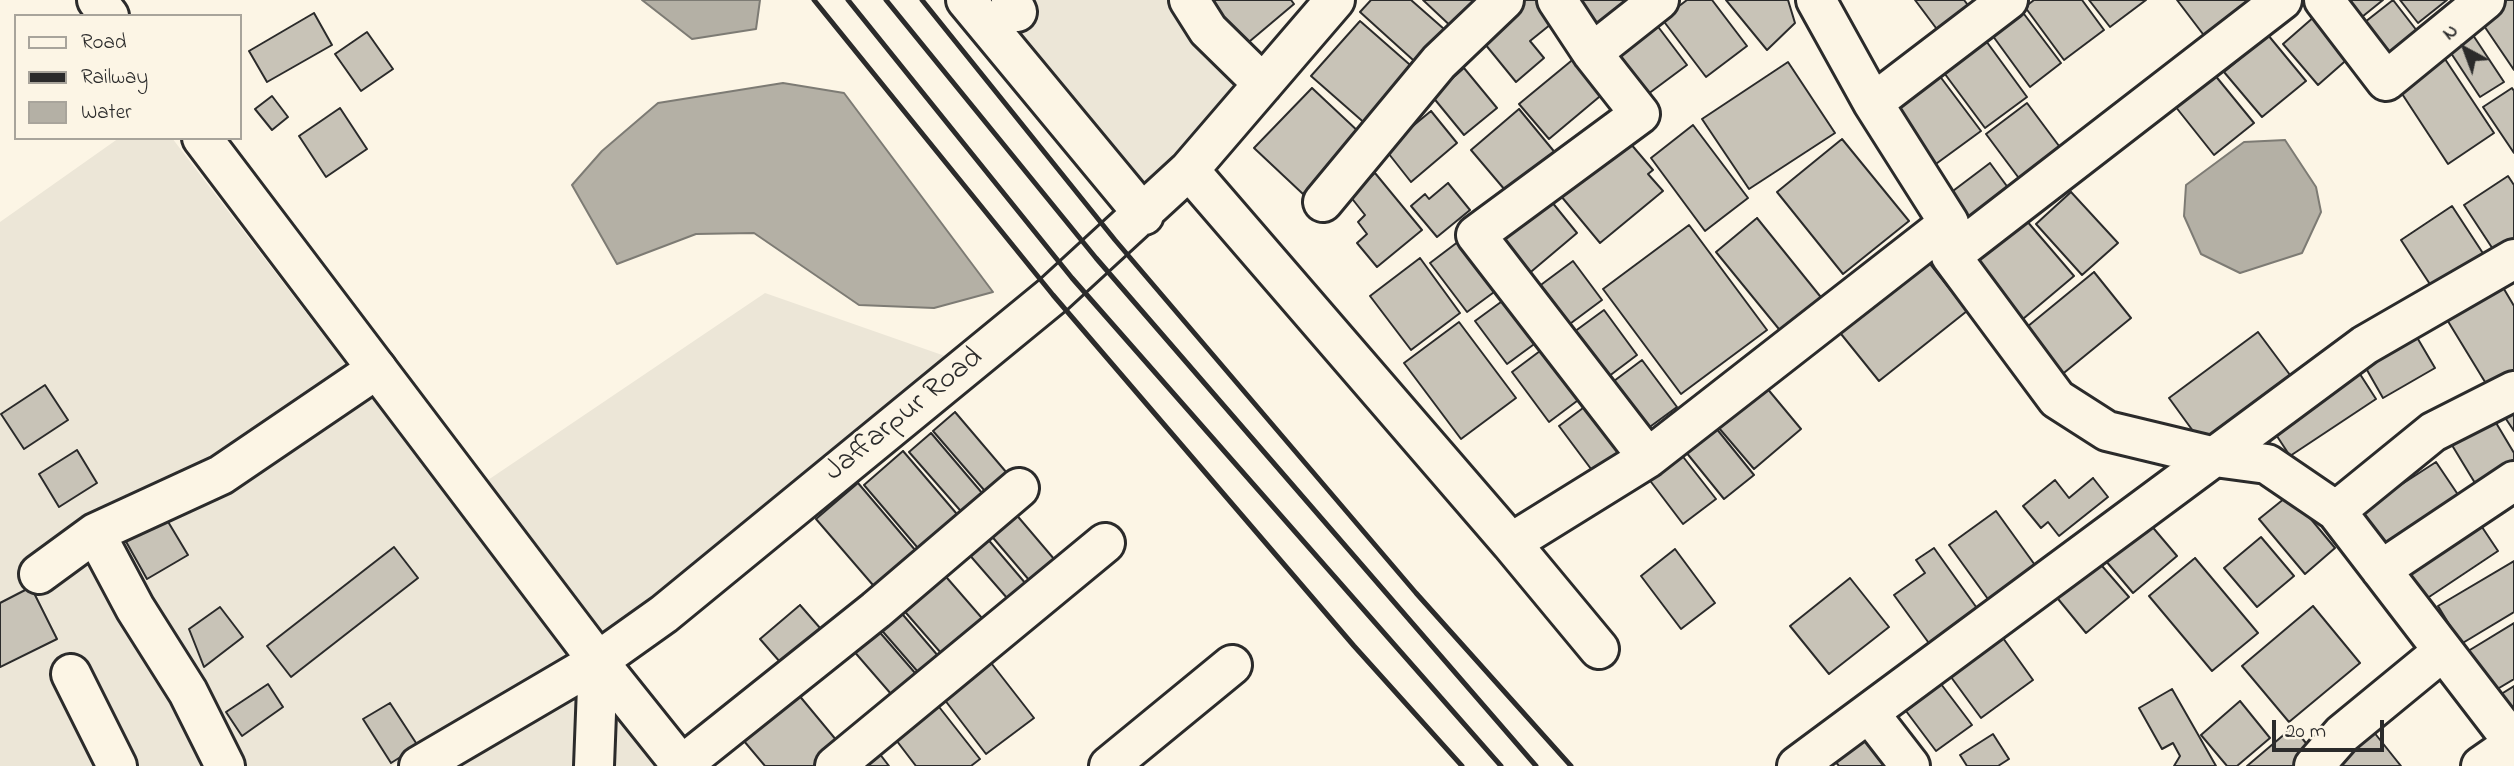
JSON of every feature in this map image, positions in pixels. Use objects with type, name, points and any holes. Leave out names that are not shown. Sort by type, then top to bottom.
[{"type":"street","points":[[966,0],[1144,215]]},
{"type":"street","points":[[1189,0],[1208,30],[1263,84]]},
{"type":"street","name":"Jaffarpur Road","points":[[419,766],[598,661],[663,614],[1054,295],[1144,215],[1189,170],[1335,0]]},
{"type":"street","points":[[1323,202],[1439,62],[1504,0]]},
{"type":"street","points":[[1557,0],[1592,53],[1640,114],[1476,235],[1648,458]]},
{"type":"street","points":[[1592,53],[1659,0]]},
{"type":"street","points":[[1816,0],[1950,240],[2057,399],[2107,431],[2215,457],[2267,464],[2336,511],[2514,743],[2481,766]]},
{"type":"street","points":[[1873,103],[2008,0]]},
{"type":"street","points":[[1511,543],[1648,458],[2283,0]]},
{"type":"street","points":[[2324,0],[2386,81],[2484,0]]},
{"type":"street","points":[[204,140],[598,661],[682,766],[876,610],[1019,488]]},
{"type":"street","points":[[1189,170],[1599,649]]},
{"type":"street","points":[[1797,766],[2365,345],[2514,259]]},
{"type":"street","points":[[39,573],[95,533],[220,475],[377,369]]},
{"type":"street","points":[[2336,511],[2433,432],[2514,391]]},
{"type":"street","points":[[2381,570],[2514,481]]},
{"type":"street","points":[[95,533],[135,608],[188,692],[225,766]]},
{"type":"street","points":[[835,766],[1105,543]]},
{"type":"street","points":[[2314,766],[2342,734],[2443,651]]},
{"type":"street","points":[[594,766],[598,661]]},
{"type":"street","points":[[1109,766],[1232,666]]},
{"type":"street","points":[[71,674],[117,766]]},
{"type":"street","points":[[1869,713],[1910,766]]},
{"type":"shaded area","points":[[981,0],[1179,0],[1241,87],[1146,197]]},
{"type":"shaded area","points":[[116,140],[174,140],[572,659],[391,766],[0,766],[0,222]]},
{"type":"shaded area","points":[[765,293],[945,356],[605,634],[488,480]]},
{"type":"shaded area","points":[[584,682],[613,701],[664,766],[442,766]]},
{"type":"water","points":[[642,0],[760,0],[756,29],[692,39]]},
{"type":"water","points":[[783,83],[844,93],[993,292],[934,308],[859,305],[754,233],[696,234],[617,264],[572,185],[602,151],[658,103]]},
{"type":"water","points":[[2285,140],[2316,187],[2321,212],[2302,253],[2240,273],[2201,254],[2184,216],[2186,185],[2244,142]]},
{"type":"building","points":[[1197,0],[1291,0],[1294,4],[1237,52]]},
{"type":"building","points":[[1371,0],[1411,0],[1452,36],[1423,69],[1360,12]]},
{"type":"building","points":[[1423,0],[1474,0],[1481,7],[1457,32]]},
{"type":"building","points":[[1516,0],[1548,0],[1561,16],[1530,41],[1544,58],[1516,82],[1476,33]]},
{"type":"building","points":[[1576,0],[1645,0],[1604,34]]},
{"type":"building","points":[[1687,0],[1712,0],[1747,46],[1706,77],[1662,19]]},
{"type":"building","points":[[1726,0],[1788,0],[1795,23],[1767,50]]},
{"type":"building","points":[[1915,0],[1964,0],[1977,17],[1945,40]]},
{"type":"building","points":[[2034,0],[2082,0],[2104,30],[2064,60],[2025,7]]},
{"type":"building","points":[[2089,0],[2146,0],[2110,27]]},
{"type":"building","points":[[2177,0],[2245,0],[2252,10],[2209,42]]},
{"type":"building","points":[[2331,0],[2383,0],[2352,25]]},
{"type":"building","points":[[2393,0],[2428,45],[2386,78],[2351,33]]},
{"type":"building","points":[[2400,0],[2447,0],[2418,23]]},
{"type":"building","points":[[2497,0],[2514,0],[2514,70],[2476,14]]},
{"type":"building","points":[[2323,9],[2359,49],[2318,85],[2283,44]]},
{"type":"building","points":[[2021,10],[2061,63],[2030,87],[1990,32]]},
{"type":"building","points":[[314,13],[332,45],[267,82],[249,51]]},
{"type":"building","points":[[1360,21],[1417,71],[1368,126],[1311,76]]},
{"type":"building","points":[[2465,23],[2504,82],[2480,97],[2441,38]]},
{"type":"building","points":[[1656,24],[1687,65],[1640,100],[1609,59]]},
{"type":"building","points":[[367,32],[393,69],[361,91],[335,54]]},
{"type":"building","points":[[1981,34],[2027,97],[1985,128],[1939,66]]},
{"type":"building","points":[[2268,35],[2306,81],[2262,117],[2224,72]]},
{"type":"building","points":[[2439,50],[2494,133],[2448,164],[2393,80]]},
{"type":"building","points":[[1582,52],[1611,87],[1549,139],[1519,104]]},
{"type":"building","points":[[1788,62],[1835,133],[1749,189],[1702,119]]},
{"type":"building","points":[[1933,67],[1981,131],[1929,169],[1881,105]]},
{"type":"building","points":[[1464,68],[1497,108],[1464,135],[1432,96]]},
{"type":"building","points":[[2214,74],[2254,123],[2214,155],[2175,106]]},
{"type":"building","points":[[1312,88],[1361,134],[1303,194],[1254,148]]},
{"type":"building","points":[[2512,88],[2514,91],[2514,153],[2483,107]]},
{"type":"building","points":[[272,96],[288,117],[272,130],[255,109]]},
{"type":"building","points":[[2027,103],[2065,154],[2024,185],[1986,134]]},
{"type":"building","points":[[340,108],[367,149],[326,177],[299,136]]},
{"type":"building","points":[[1519,109],[1557,155],[1523,187],[1518,180],[1505,190],[1471,150]]},
{"type":"building","points":[[1431,111],[1457,143],[1411,182],[1385,149]]},
{"type":"building","points":[[1693,125],[1748,198],[1705,231],[1651,158]]},
{"type":"building","points":[[1842,139],[1909,221],[1843,274],[1777,192]]},
{"type":"building","points":[[1630,143],[1653,170],[1648,174],[1663,191],[1600,243],[1556,190]]},
{"type":"building","points":[[1990,163],[2017,200],[1968,237],[1941,200]]},
{"type":"building","points":[[1375,173],[1422,230],[1377,267],[1357,243],[1367,234],[1358,222],[1365,215],[1346,191],[1361,185]]},
{"type":"building","points":[[2508,176],[2514,185],[2514,264],[2506,269],[2464,205]]},
{"type":"building","points":[[1448,183],[1470,210],[1437,237],[1411,206],[1425,194],[1429,199]]},
{"type":"building","points":[[1543,191],[1577,233],[1526,276],[1491,234]]},
{"type":"building","points":[[2071,192],[2118,243],[2082,275],[2036,224]]},
{"type":"building","points":[[2452,206],[2490,264],[2439,298],[2401,240]]},
{"type":"building","points":[[1757,218],[1824,301],[1783,334],[1716,252]]},
{"type":"building","points":[[2026,220],[2074,276],[2017,324],[1969,268]]},
{"type":"building","points":[[1689,225],[1767,330],[1681,394],[1603,289]]},
{"type":"building","points":[[1467,235],[1505,284],[1467,312],[1430,263]]},
{"type":"building","points":[[1922,254],[1967,311],[1879,381],[1833,324]]},
{"type":"building","points":[[1420,258],[1460,313],[1411,350],[1370,296]]},
{"type":"building","points":[[1573,261],[1602,300],[1559,332],[1530,293]]},
{"type":"building","points":[[2094,272],[2131,318],[2054,381],[2016,336]]},
{"type":"building","points":[[2501,284],[2514,306],[2514,382],[2493,395],[2446,318]]},
{"type":"building","points":[[1516,291],[1548,334],[1507,364],[1475,321]]},
{"type":"building","points":[[1604,310],[1637,355],[1596,386],[1563,340]]},
{"type":"building","points":[[1459,322],[1516,398],[1461,439],[1404,363]]},
{"type":"building","points":[[2258,332],[2299,387],[2209,453],[2169,398]]},
{"type":"building","points":[[2415,334],[2435,368],[2383,398],[2363,363]]},
{"type":"building","points":[[1552,342],[1589,392],[1549,422],[1512,372]]},
{"type":"building","points":[[1642,360],[1677,407],[1636,437],[1602,390]]},
{"type":"building","points":[[2358,371],[2376,399],[2290,456],[2271,427]]},
{"type":"building","points":[[1761,381],[1801,429],[1754,469],[1713,421]]},
{"type":"building","points":[[45,385],[68,420],[24,449],[1,414]]},
{"type":"building","points":[[1599,396],[1637,447],[1597,477],[1559,426]]},
{"type":"building","points":[[2514,401],[2514,431],[2500,410]]},
{"type":"building","points":[[2486,406],[2514,453],[2514,459],[2475,483],[2444,432]]},
{"type":"building","points":[[955,412],[1018,486],[997,505],[933,431]]},
{"type":"building","points":[[1707,417],[1754,475],[1724,499],[1677,441]]},
{"type":"building","points":[[931,433],[994,507],[973,525],[909,452]]},
{"type":"building","points":[[1677,449],[1716,499],[1683,524],[1645,474]]},
{"type":"building","points":[[77,450],[97,483],[59,507],[39,474]]},
{"type":"building","points":[[903,451],[968,527],[929,561],[864,485]]},
{"type":"building","points":[[2436,462],[2467,508],[2390,560],[2359,512]]},
{"type":"building","points":[[2093,478],[2108,497],[2059,536],[2048,522],[2041,528],[2023,506],[2055,480],[2069,498]]},
{"type":"building","points":[[858,483],[927,564],[885,599],[816,519]]},
{"type":"building","points":[[2290,494],[2335,548],[2305,574],[2259,519]]},
{"type":"building","points":[[1996,511],[2040,572],[1993,606],[1949,545]]},
{"type":"building","points":[[1014,512],[1060,566],[1035,587],[989,533]]},
{"type":"building","points":[[164,515],[188,555],[147,579],[124,538]]},
{"type":"building","points":[[2144,517],[2177,556],[2133,593],[2100,554]]},
{"type":"building","points":[[2476,518],[2498,551],[2423,601],[2401,568]]},
{"type":"building","points":[[986,537],[1032,591],[1014,606],[967,552]]},
{"type":"building","points":[[2261,537],[2294,576],[2257,607],[2224,568]]},
{"type":"building","points":[[394,547],[418,578],[291,677],[267,646]]},
{"type":"building","points":[[1934,548],[1979,611],[1931,646],[1894,595],[1925,573],[1916,560]]},
{"type":"building","points":[[1675,549],[1715,603],[1681,629],[1641,576]]},
{"type":"building","points":[[2195,558],[2258,633],[2212,671],[2149,596]]},
{"type":"building","points":[[2096,559],[2129,597],[2086,633],[2054,594]]},
{"type":"building","points":[[2514,561],[2514,612],[2461,644],[2438,606]]},
{"type":"building","points":[[941,571],[988,625],[948,661],[900,606]]},
{"type":"building","points":[[1850,578],[1889,627],[1829,674],[1790,626]]},
{"type":"building","points":[[31,587],[57,639],[0,667],[0,603]]},
{"type":"building","points":[[800,605],[827,636],[787,670],[760,639]]},
{"type":"building","points":[[2313,606],[2360,663],[2289,722],[2242,666]]},
{"type":"building","points":[[220,607],[243,637],[204,667],[189,629]]},
{"type":"building","points":[[898,609],[945,664],[925,680],[878,626]]},
{"type":"building","points":[[2514,623],[2514,679],[2484,697],[2460,656]]},
{"type":"building","points":[[876,628],[922,681],[898,702],[852,649]]},
{"type":"building","points":[[2003,638],[2033,680],[1981,718],[1951,677]]},
{"type":"building","points":[[988,659],[1034,718],[986,754],[941,695]]},
{"type":"building","points":[[788,682],[842,747],[819,766],[765,766],[733,728]]},
{"type":"building","points":[[268,684],[283,707],[242,736],[226,712]]},
{"type":"building","points":[[1941,684],[1972,725],[1936,751],[1906,711]]},
{"type":"building","points":[[2514,686],[2514,739],[2490,701]]},
{"type":"building","points":[[2172,689],[2216,766],[2174,766],[2180,756],[2173,743],[2162,749],[2139,708]]},
{"type":"building","points":[[2240,701],[2270,738],[2237,766],[2227,766],[2201,735]]},
{"type":"building","points":[[390,703],[418,746],[391,763],[363,719]]},
{"type":"building","points":[[936,703],[980,759],[971,766],[916,766],[893,736]]},
{"type":"building","points":[[2293,727],[2314,753],[2298,766],[2247,766]]},
{"type":"building","points":[[2373,731],[2401,766],[2330,766]]},
{"type":"building","points":[[1993,734],[2009,759],[1998,766],[1967,766],[1960,755]]},
{"type":"building","points":[[1862,738],[1886,766],[1839,766],[1834,760]]},
{"type":"building","points":[[876,749],[889,766],[853,766]]},
{"type":"railway","points":[[814,0],[1053,295],[1354,646],[1462,766]]},
{"type":"railway","points":[[848,0],[1072,278],[1501,766]]},
{"type":"railway","points":[[886,0],[1096,258],[1536,766]]},
{"type":"railway","points":[[922,0],[1115,240],[1416,593],[1571,766]]}]
